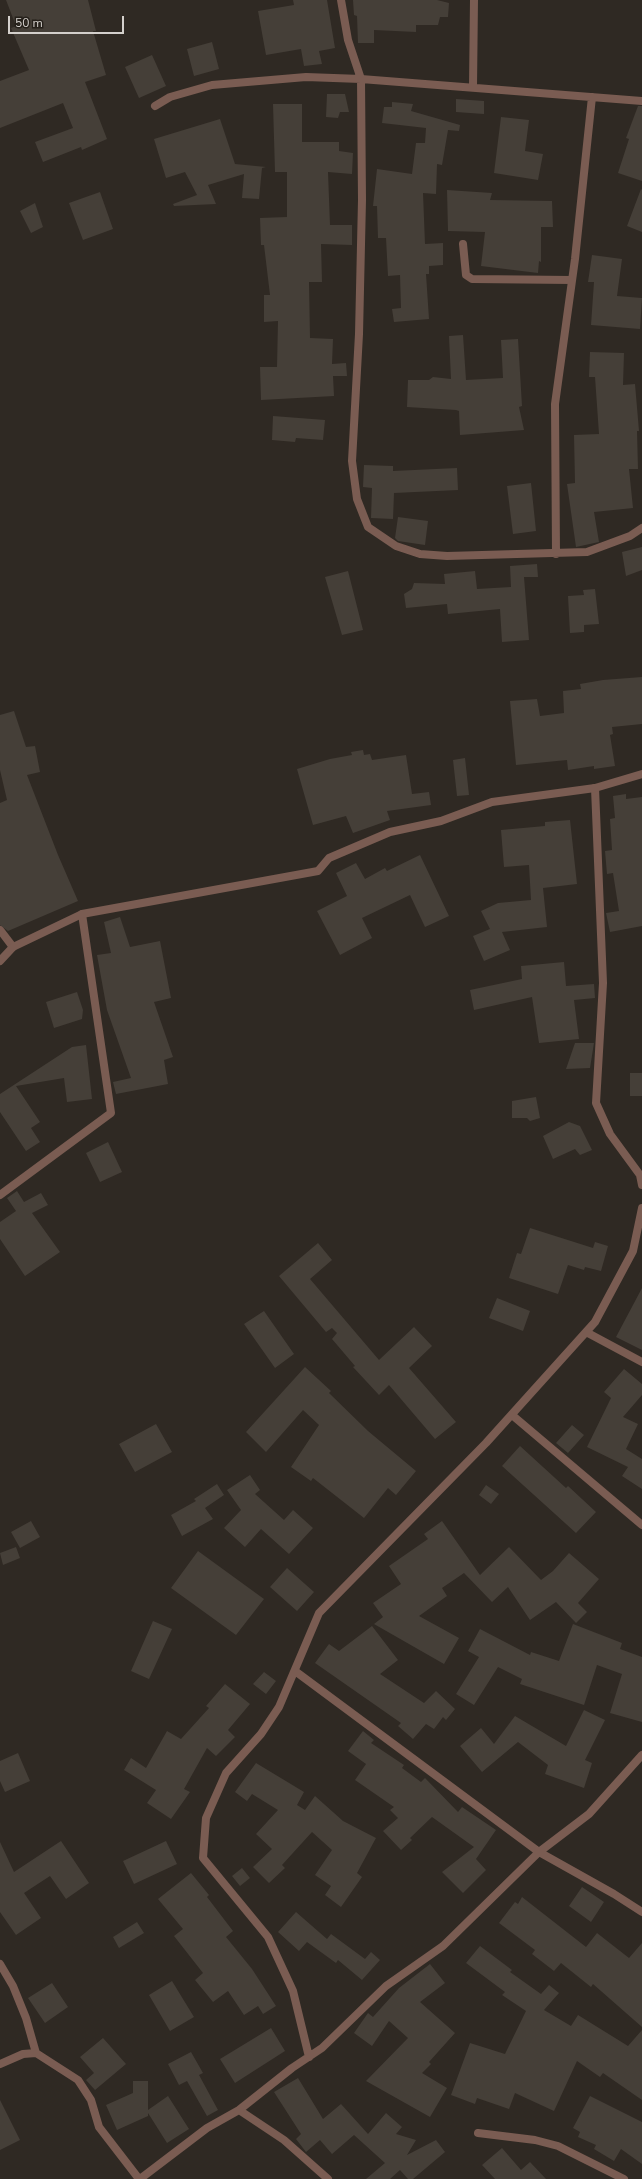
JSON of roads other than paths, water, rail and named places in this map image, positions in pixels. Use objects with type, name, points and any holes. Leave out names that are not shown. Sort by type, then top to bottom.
[{"type":"street","points":[[342,0],[348,40],[361,79],[362,200],[359,334],[352,461],[357,499],[368,527],[396,546],[420,554],[447,556],[587,552],[630,536],[642,528]]},
{"type":"street","points":[[473,87],[474,0]]},
{"type":"street","points":[[155,106],[170,97],[212,85],[306,77],[361,79],[642,101]]},
{"type":"street","points":[[556,554],[555,404],[572,280],[592,97]]},
{"type":"street","points":[[463,244],[466,275],[472,279],[572,280]]},
{"type":"street","points":[[0,961],[13,947],[82,914],[318,870],[329,858],[390,832],[441,821],[492,802],[595,788],[642,774]]},
{"type":"street","points":[[595,788],[604,983],[596,1103],[610,1134],[640,1175],[642,1185]]},
{"type":"street","points":[[0,1195],[111,1113],[82,914]]},
{"type":"street","points":[[0,930],[13,947]]},
{"type":"street","points":[[309,2057],[293,1991],[268,1937],[203,1858],[202,1853],[206,1818],[221,1780],[261,1734],[279,1707],[319,1613],[512,1415],[595,1322],[633,1251],[642,1208]]},
{"type":"street","points":[[586,1332],[642,1362]]},
{"type":"street","points":[[512,1415],[642,1525]]},
{"type":"street","points":[[295,1671],[539,1852],[614,1894],[642,1912]]},
{"type":"street","points":[[0,2064],[23,2054],[36,2053],[78,2080],[91,2100],[98,2127],[140,2179],[207,2128],[239,2110],[322,2048],[386,1986],[443,1946],[539,1852],[588,1814],[642,1755]]},
{"type":"street","points":[[0,1964],[14,1986],[26,2018],[36,2053]]},
{"type":"street","points":[[239,2110],[284,2140],[328,2179]]},
{"type":"street","points":[[478,2133],[535,2140],[558,2146],[624,2179]]}]
